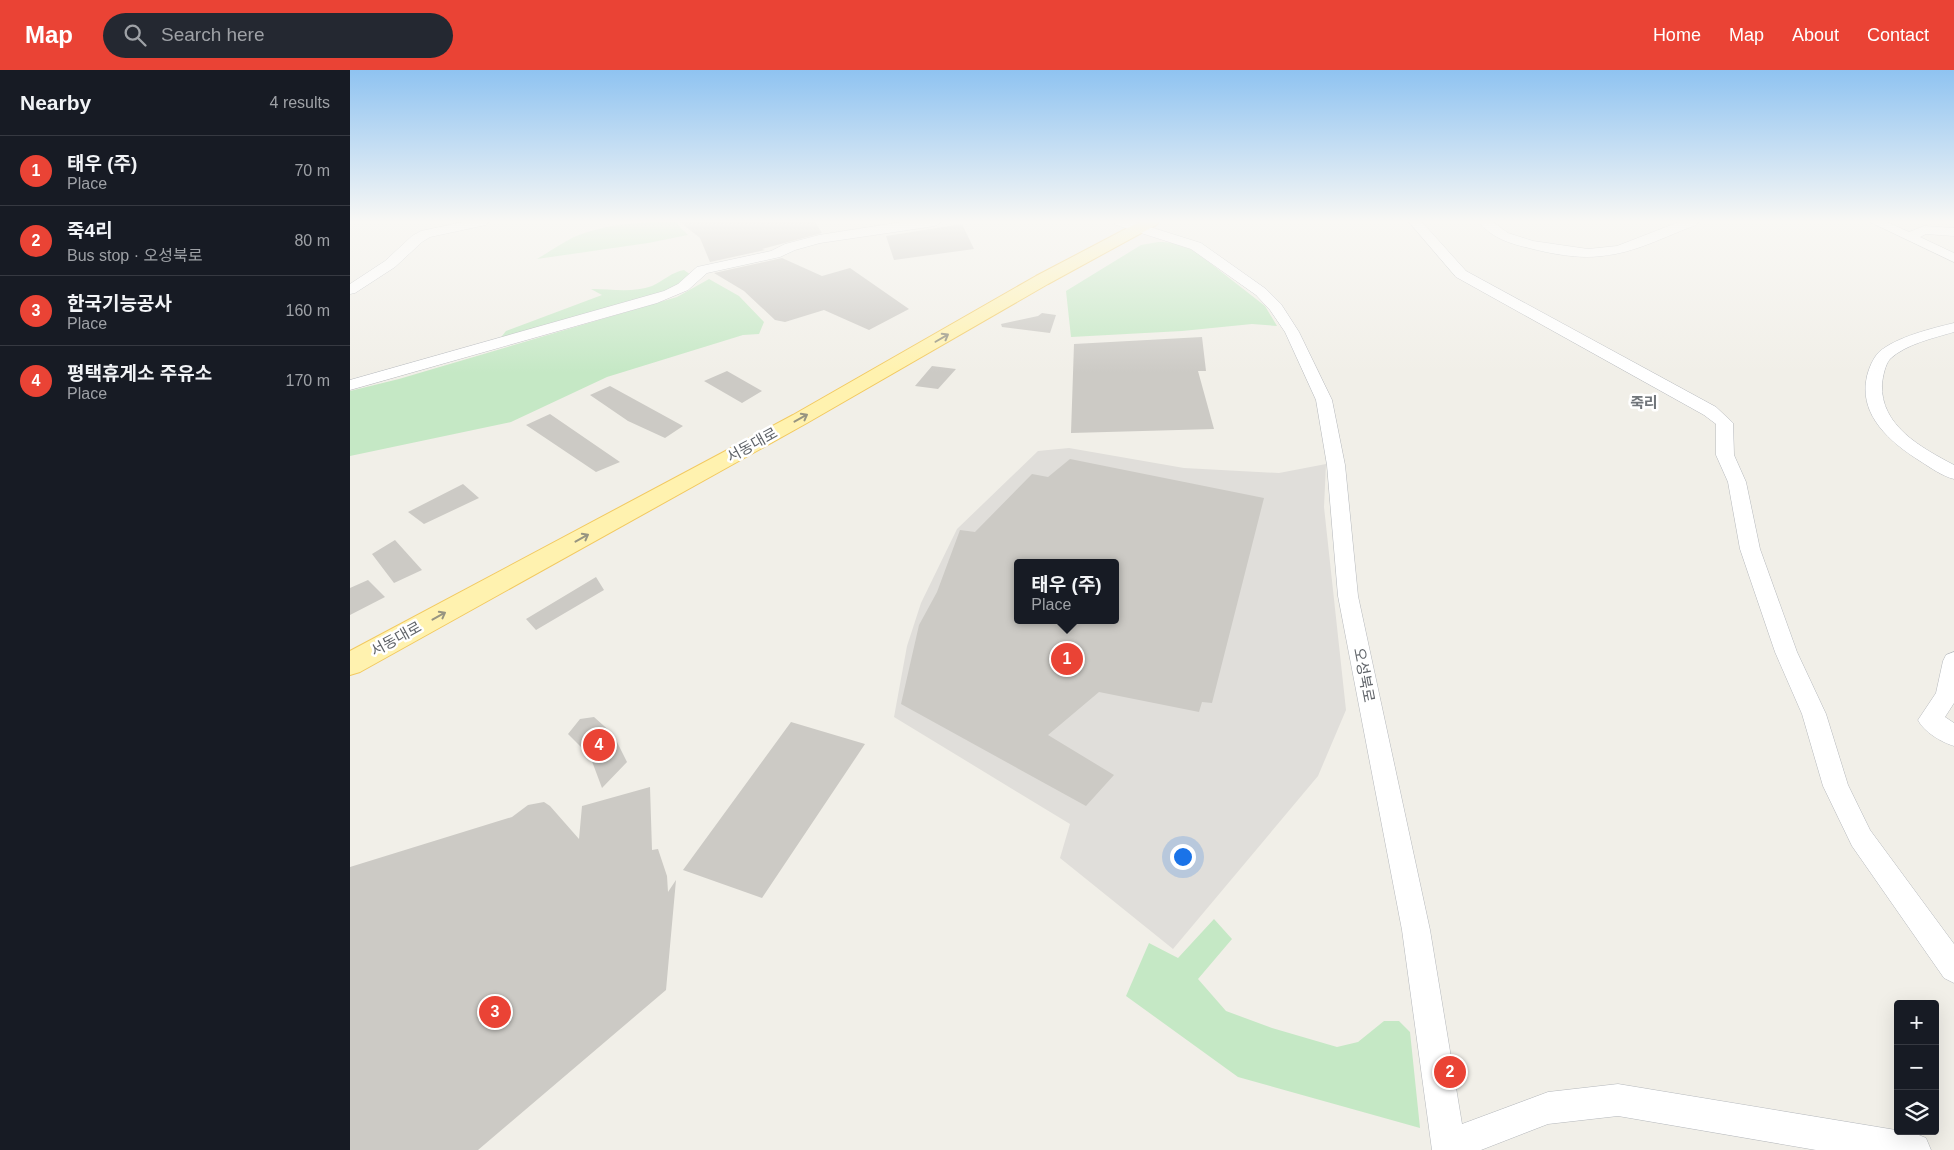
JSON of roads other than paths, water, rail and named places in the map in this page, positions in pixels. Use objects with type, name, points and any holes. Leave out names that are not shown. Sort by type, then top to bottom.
[{"type":"main road","name":"서동대로","points":[[350,645],[732,440],[1027,272]]},
{"type":"main road","name":"서동대로","points":[[350,664],[800,419],[1058,272]]},
{"type":"street","points":[[350,290],[376,272]]},
{"type":"street","points":[[350,385],[652,300],[669,294],[699,272]]},
{"type":"street","name":"오성북로","points":[[1232,272],[1260,292],[1276,307],[1292,332],[1324,400],[1336,465],[1348,596],[1416,930],[1448,1148]]},
{"type":"street","points":[[1460,272],[1710,411],[1724,423],[1725,456],[1737,482],[1750,549],[1786,652],[1814,714],[1836,786],[1861,838],[1954,968]]},
{"type":"street","points":[[1954,327],[1918,339],[1885,355],[1874,377],[1874,401],[1879,413],[1895,435],[1920,454],[1954,473]]},
{"type":"street","points":[[1954,661],[1947,695],[1930,720],[1954,736]]},
{"type":"street","points":[[1448,1148],[1548,1108],[1618,1100],[1914,1150]]},
{"type":"place","name":"태우 (주)","points":[[1067,659]]},
{"type":"place","name":"평택휴게소 주유소","points":[[599,745]]},
{"type":"place","name":"한국기능공사","points":[[495,1012]]},
{"type":"place","name":"죽4리","points":[[1450,1072]]},
{"type":"district","name":"죽리","points":[[1644,403]]}]
